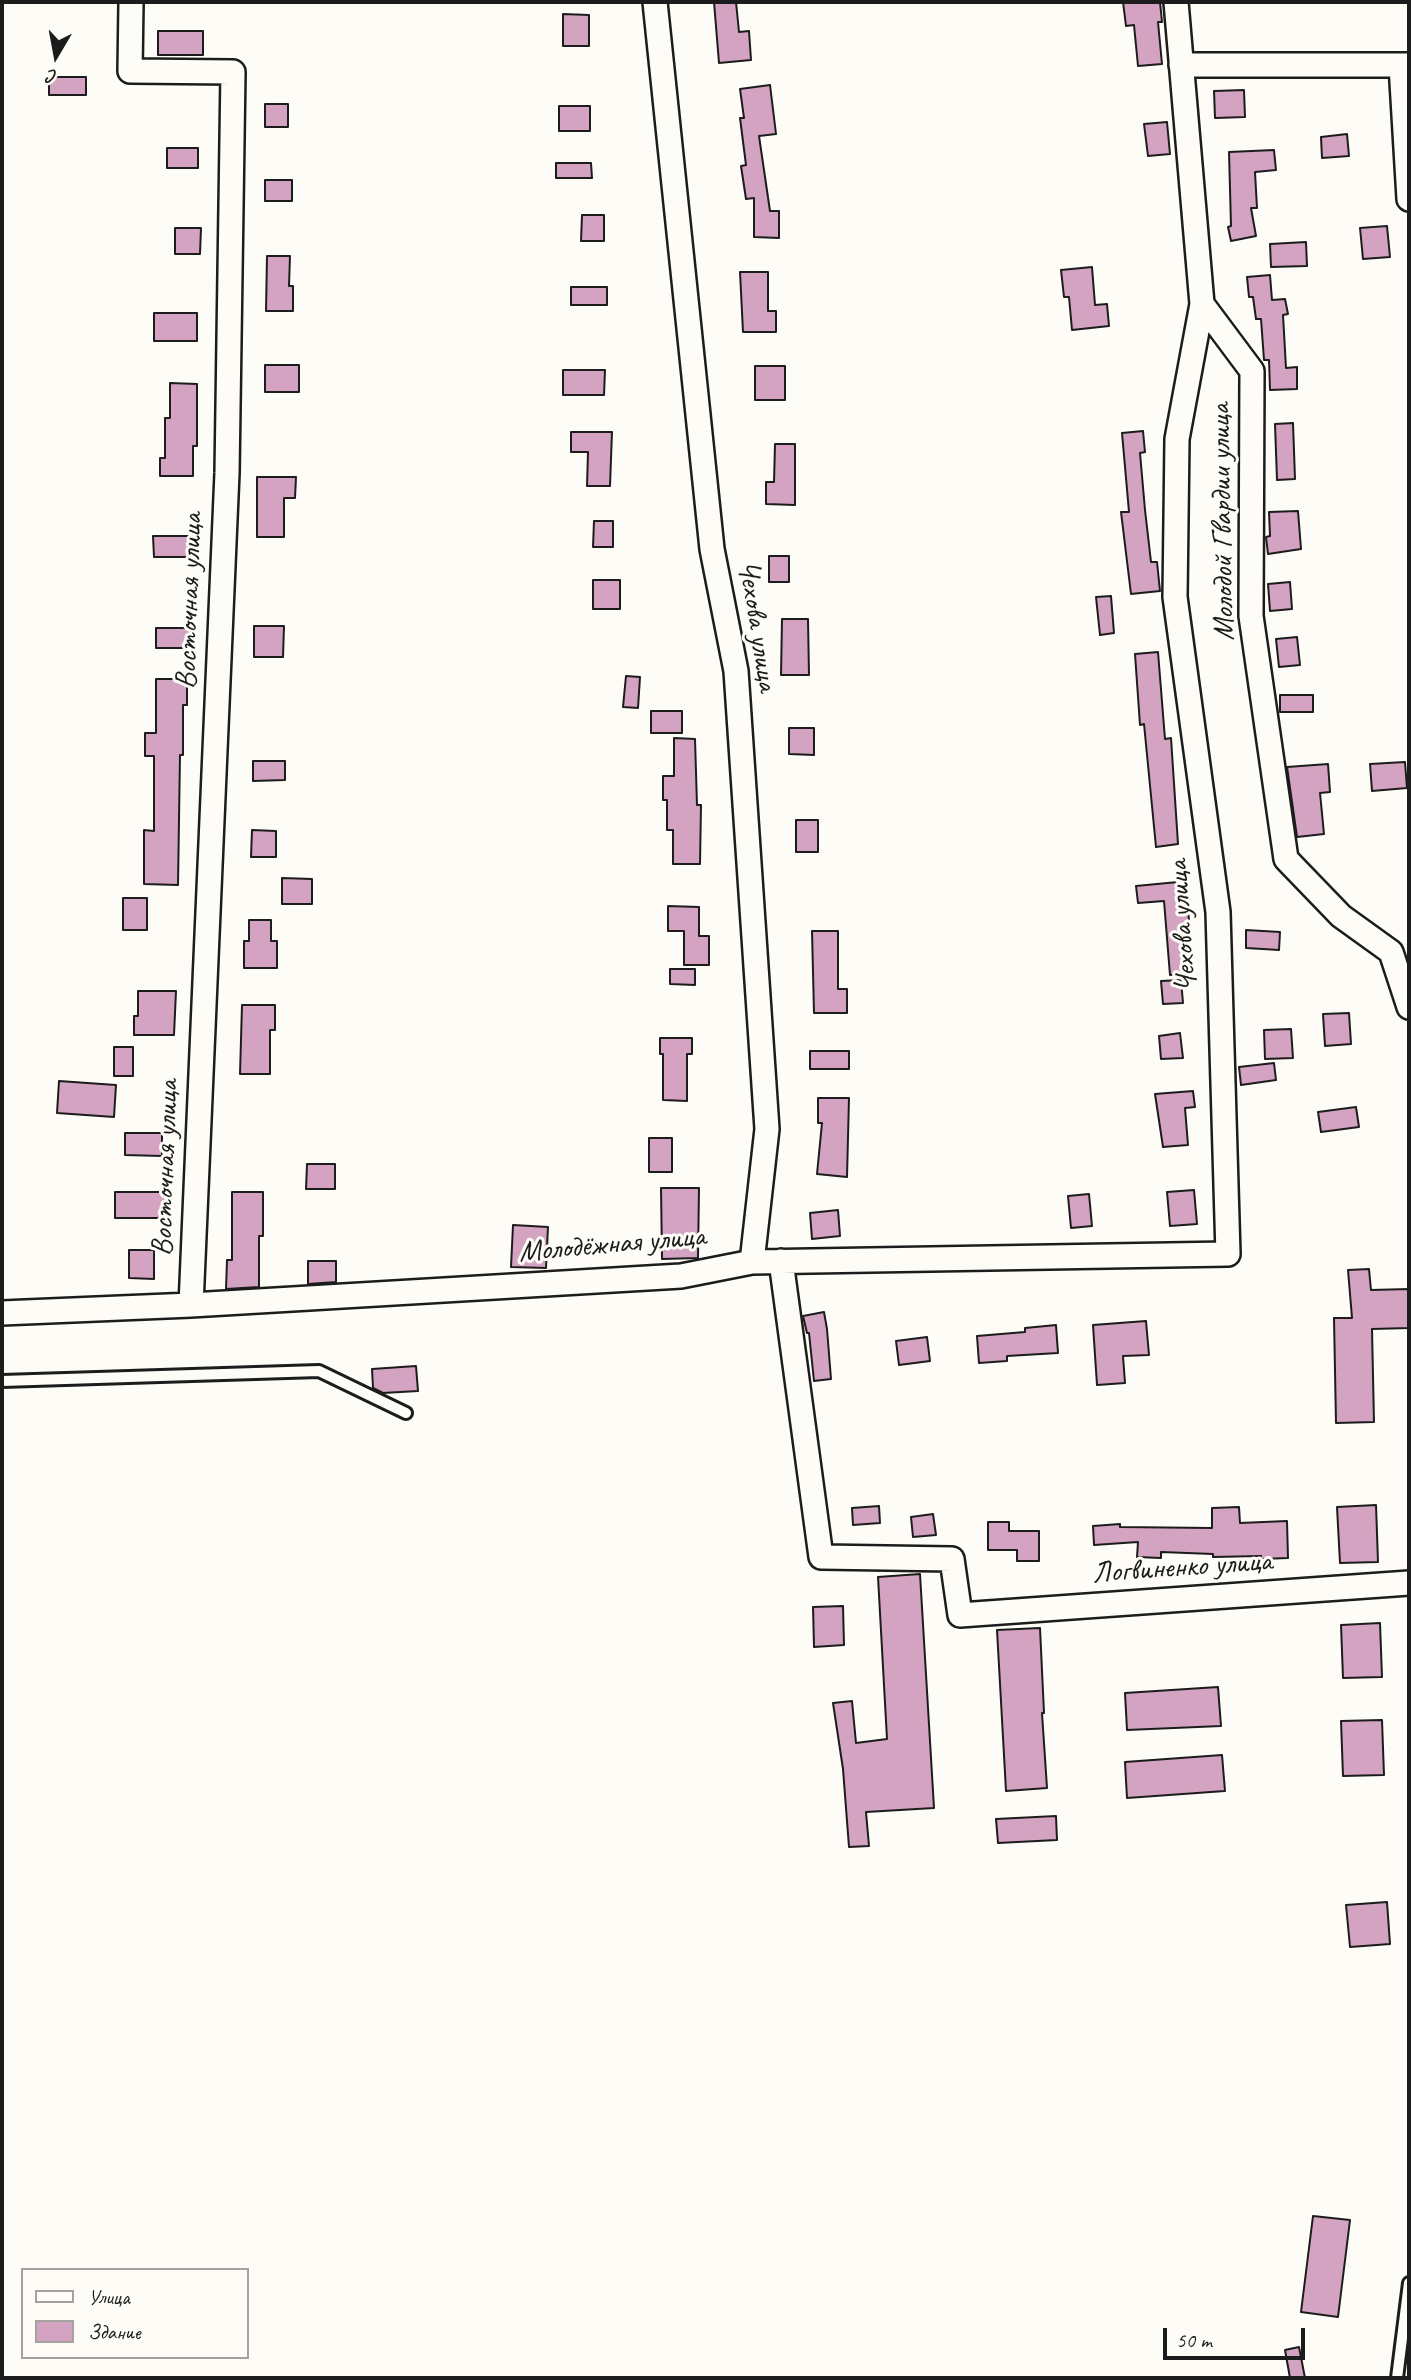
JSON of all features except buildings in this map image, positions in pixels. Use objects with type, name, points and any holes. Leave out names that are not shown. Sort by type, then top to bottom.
[{"type":"street","name":"Восточная улица","points":[[131,2],[130,71],[233,72],[226,473],[191,1305]]},
{"type":"street","name":"Чехова улица","points":[[655,2],[712,549],[736,671],[767,1129],[752,1262]]},
{"type":"street","points":[[1175,2],[1202,304]]},
{"type":"street","points":[[1181,65],[1405,65],[1409,199]]},
{"type":"street","name":"Чехова улица","points":[[1202,304],[1177,439],[1175,597],[1217,912],[1228,1254]]},
{"type":"street","name":"Молодой Гвардии улица","points":[[1202,304],[1252,372],[1251,616],[1286,859],[1340,916],[1391,952],[1409,1007]]},
{"type":"street","name":"Молодёжная улица","points":[[2,1313],[191,1305],[681,1276],[752,1262],[1228,1254]]},
{"type":"street","name":"Логвиненко улица","points":[[781,1261],[821,1556],[952,1559],[960,1615],[1409,1583]]},
{"type":"lane","points":[[2,1381],[319,1371],[406,1413]]},
{"type":"lane","points":[[1397,2378],[1409,2283]]}]
